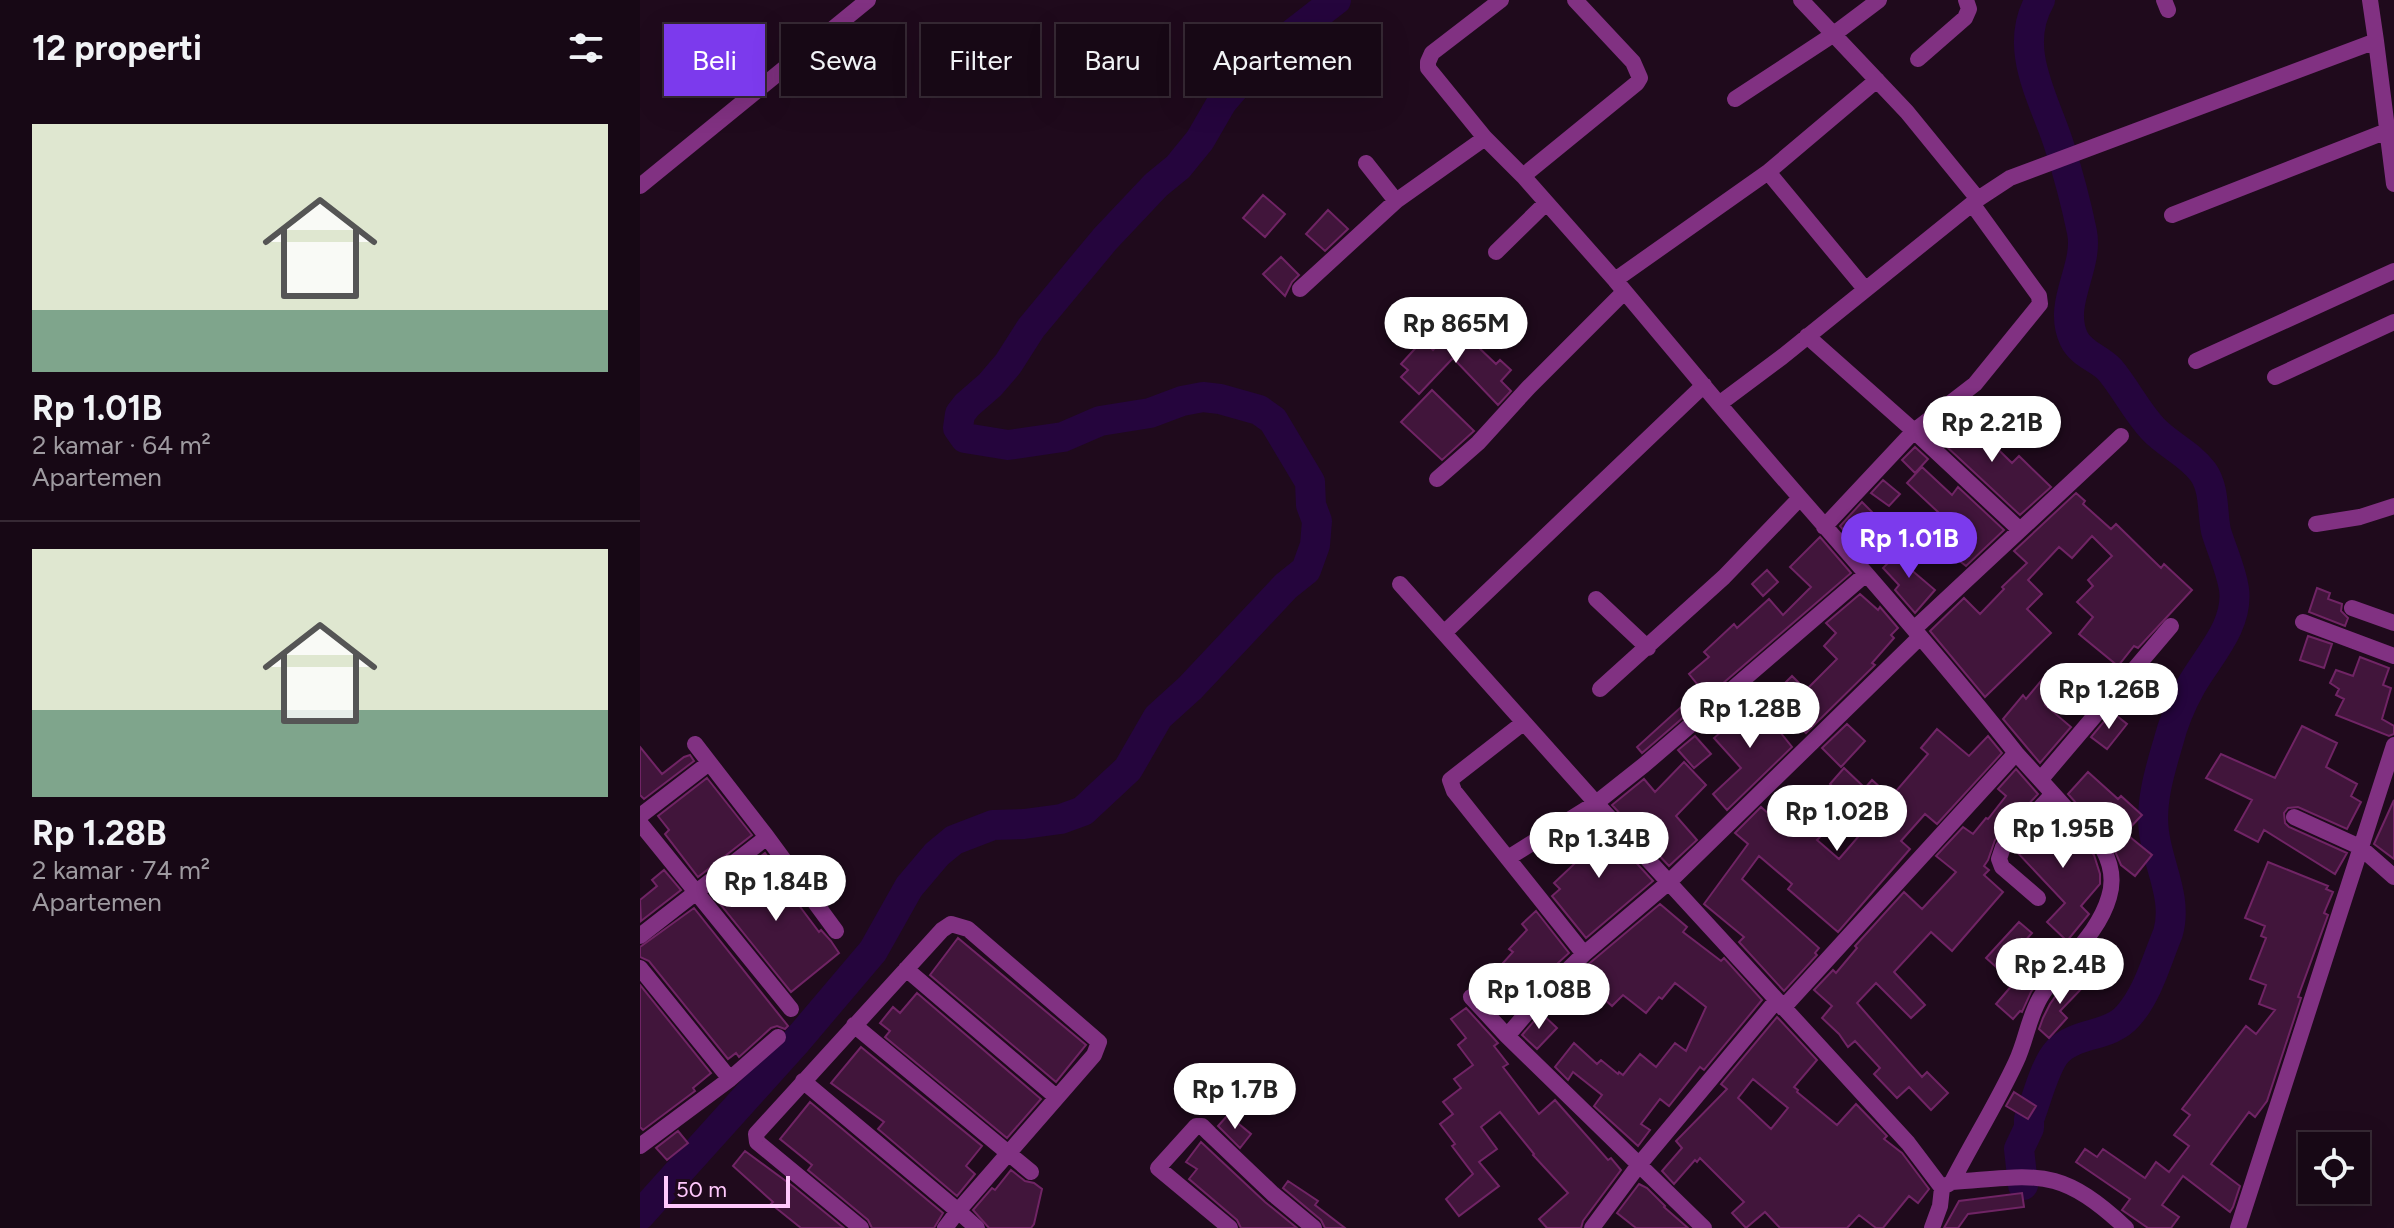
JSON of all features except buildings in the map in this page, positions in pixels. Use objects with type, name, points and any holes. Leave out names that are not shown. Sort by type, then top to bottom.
[{"type":"street","points":[[640,186],[868,0]]},
{"type":"street","points":[[1501,0],[1432,53],[1427,65],[1485,138],[1523,176],[1620,286],[1799,499],[1951,672],[2016,753],[2103,849],[2109,860],[2109,899],[2096,924],[2036,1004],[2016,1061],[1947,1185],[1932,1228]]},
{"type":"street","points":[[1523,176],[1640,78],[1633,62],[1575,0]]},
{"type":"street","points":[[1801,0],[1877,80],[1976,202],[2039,296],[2040,304],[1975,384],[1914,431],[1824,527]]},
{"type":"street","points":[[1735,99],[1834,34],[1879,0]]},
{"type":"street","points":[[1918,59],[1965,18],[1969,9],[1966,0]]},
{"type":"street","points":[[2374,2],[2376,41],[2394,177]]},
{"type":"street","points":[[1719,404],[2010,178],[2376,41]]},
{"type":"street","points":[[1437,479],[1478,443],[1620,286],[1768,172],[1877,80]]},
{"type":"street","points":[[2172,215],[2387,131]]},
{"type":"street","points":[[1300,289],[1396,201],[1485,138]]},
{"type":"street","points":[[1366,163],[1396,201]]},
{"type":"street","points":[[1768,172],[1865,289]]},
{"type":"street","points":[[1496,252],[1546,203]]},
{"type":"street","points":[[2196,361],[2394,271]]},
{"type":"street","points":[[2275,377],[2394,322]]},
{"type":"street","points":[[1807,336],[2019,529]]},
{"type":"street","points":[[1444,633],[1704,385]]},
{"type":"street","points":[[1507,1036],[1544,993],[1584,954],[1669,882],[2019,529],[2121,436]]},
{"type":"street","points":[[1600,689],[1724,577],[1799,499]]},
{"type":"street","points":[[2316,524],[2360,517],[2394,506]]},
{"type":"street","points":[[1508,858],[1596,803],[1644,765],[1866,574]]},
{"type":"street","points":[[1400,584],[1523,723],[1947,1185]]},
{"type":"street","points":[[1596,599],[1648,648]]},
{"type":"street","points":[[2352,608],[2394,623]]},
{"type":"street","points":[[2303,622],[2394,656]]},
{"type":"street","points":[[2041,779],[2171,626]]},
{"type":"street","points":[[1523,723],[1450,780],[1454,791],[1584,954]]},
{"type":"street","points":[[695,744],[836,931]]},
{"type":"street","points":[[2238,1228],[2394,745]]},
{"type":"street","points":[[1592,1228],[1638,1166],[1780,1004],[2016,753]]},
{"type":"street","points":[[640,816],[709,763]]},
{"type":"street","points":[[2038,898],[2002,867],[1999,859],[2003,847],[2053,794]]},
{"type":"street","points":[[2294,817],[2360,847],[2394,877]]},
{"type":"street","points":[[640,823],[791,1009]]},
{"type":"street","points":[[640,936],[767,837]]},
{"type":"street","points":[[861,1228],[756,1141],[757,1131],[942,930],[951,924],[958,924],[968,929],[1099,1042],[1094,1055],[1055,1096],[945,1228]]},
{"type":"street","points":[[640,968],[730,1079]]},
{"type":"street","points":[[906,969],[1055,1096]]},
{"type":"street","points":[[1471,997],[1638,1166],[1704,1228]]},
{"type":"street","points":[[854,1025],[1031,1172]]},
{"type":"street","points":[[640,1146],[730,1079],[778,1037]]},
{"type":"street","points":[[803,1081],[977,1228]]},
{"type":"street","points":[[1230,1228],[1158,1168],[1196,1126],[1202,1126],[1273,1194],[1314,1228]]},
{"type":"street","points":[[1947,1185],[2037,1177],[2076,1188],[2126,1228]]},
{"type":"waterway","points":[[640,1215],[873,951],[909,887],[937,854],[954,840],[993,825],[1061,819],[1083,811],[1128,769],[1158,717],[1190,688],[1286,586],[1306,570],[1315,545],[1317,521],[1311,505],[1310,482],[1273,420],[1259,410],[1203,397],[1150,413],[1100,421],[1063,437],[1008,445],[965,438],[958,428],[960,414],[967,405],[1008,364],[1031,328],[1105,239],[1156,185],[1178,167],[1200,140],[1222,102],[1256,62],[1336,0]]},
{"type":"waterway","points":[[2023,1185],[2019,1149],[2053,1057],[2074,1040],[2112,1028],[2128,1016],[2147,987],[2168,933],[2171,907],[2153,821],[2156,787],[2178,714],[2191,686],[2227,628],[2234,603],[2233,582],[2216,531],[2211,493],[2203,472],[2153,429],[2110,370],[2081,349],[2074,339],[2069,312],[2081,259],[2082,232],[2066,166],[2033,73],[2029,36],[2040,0]]}]
